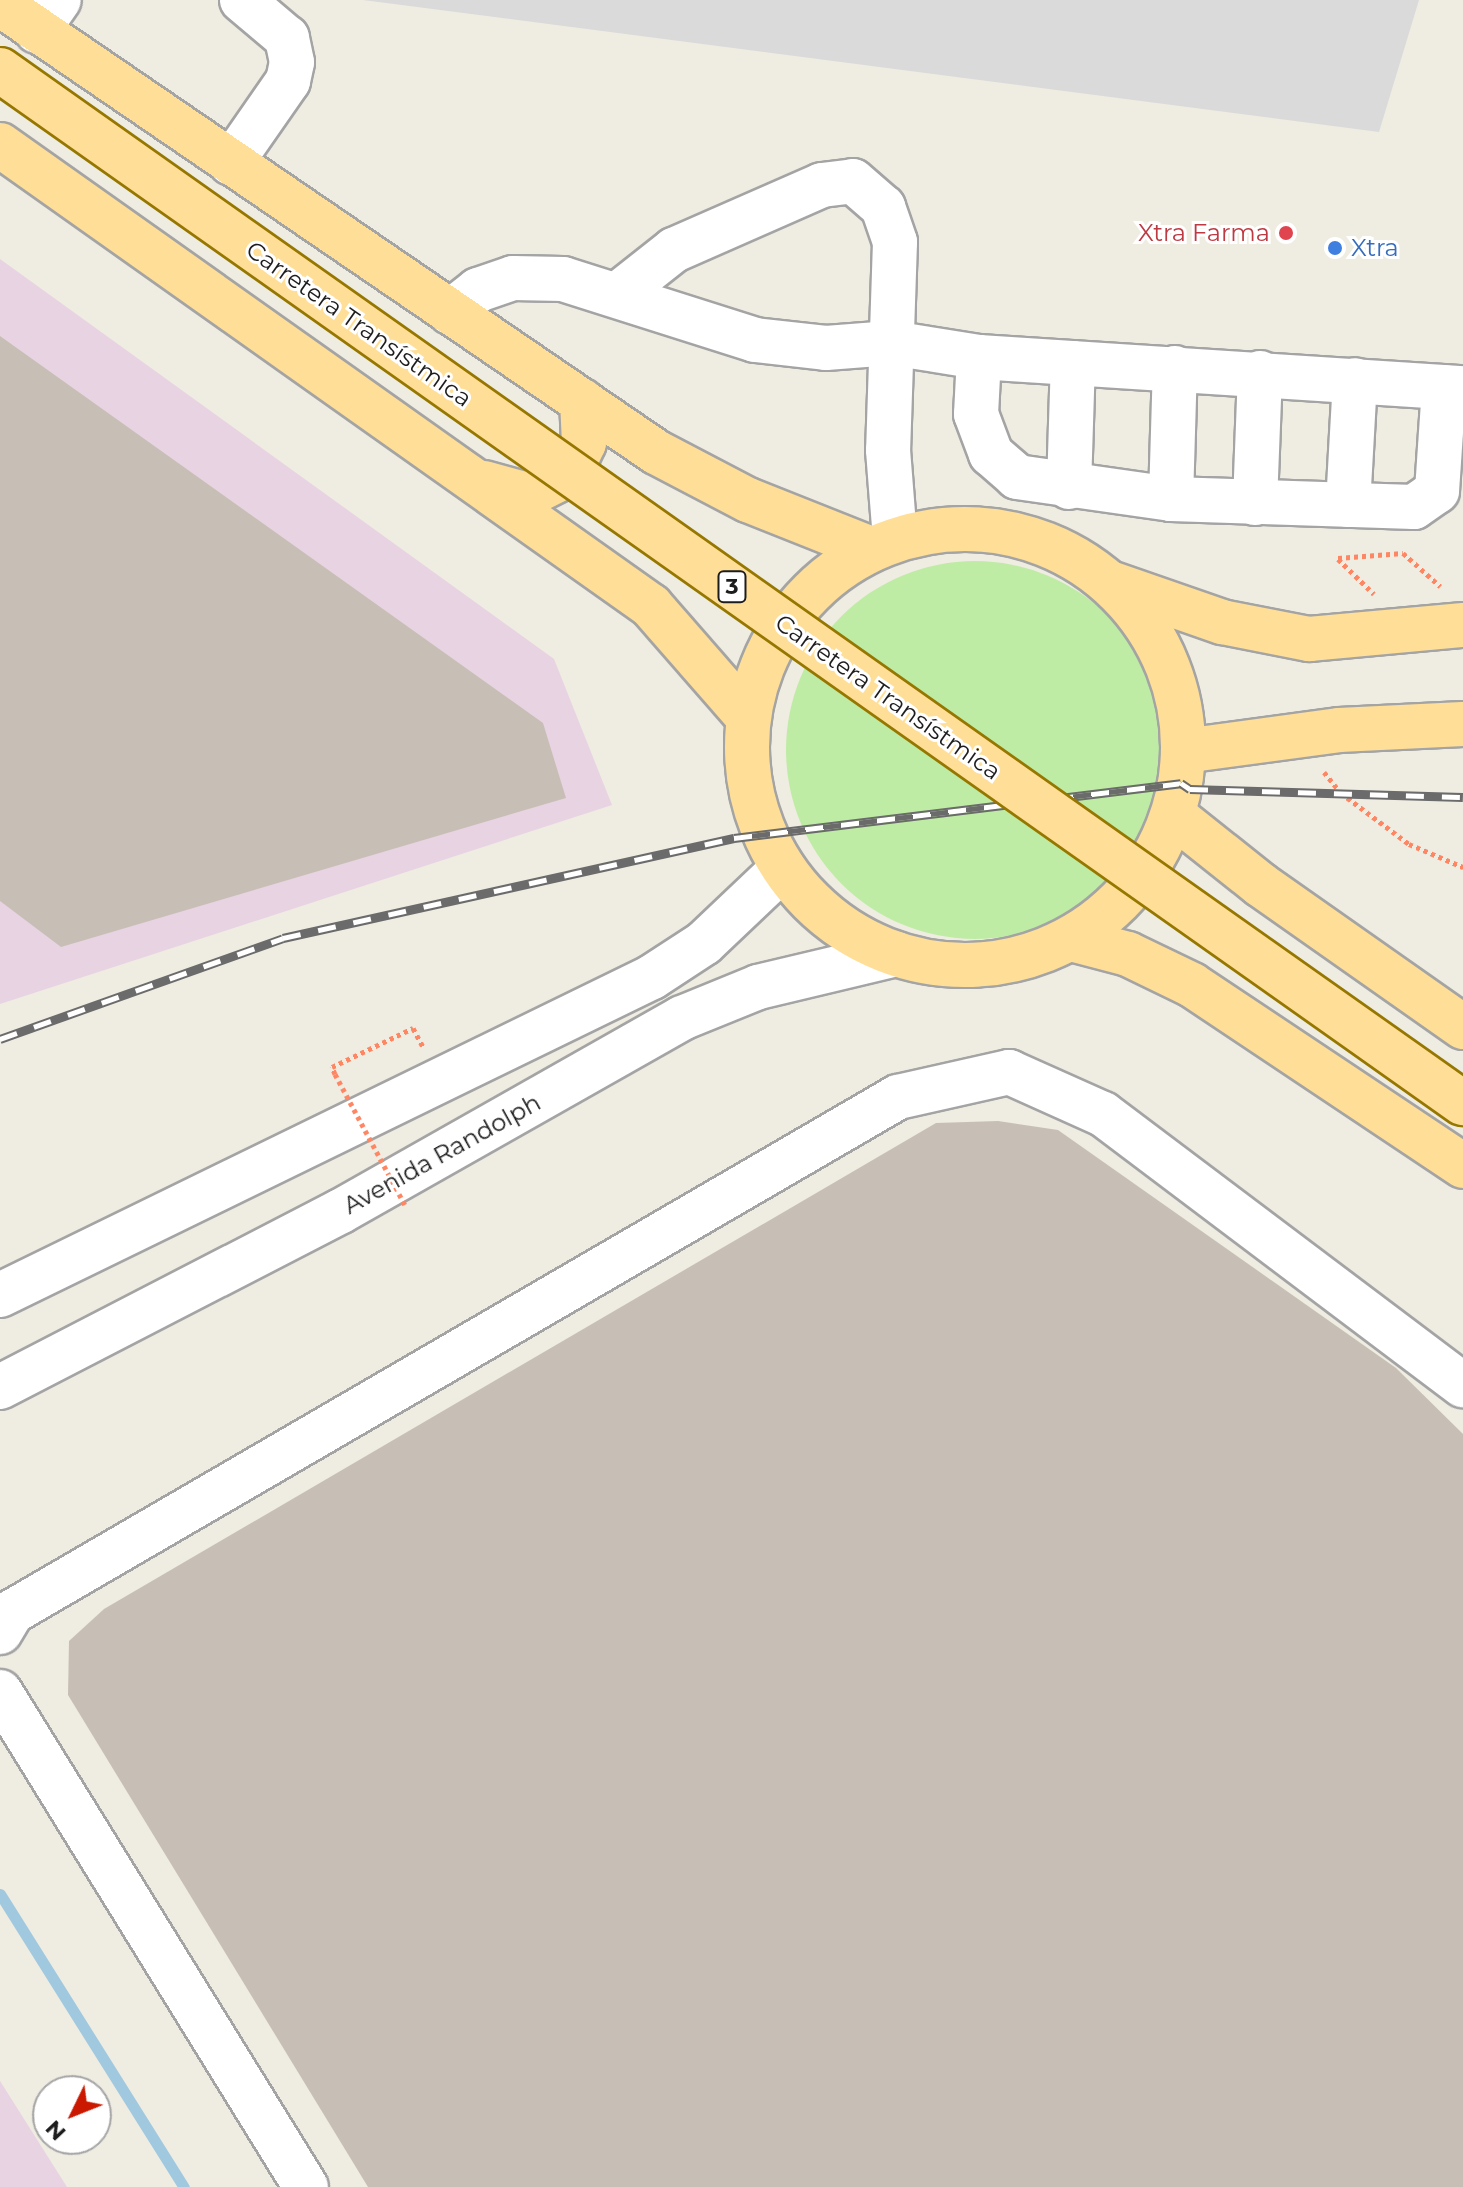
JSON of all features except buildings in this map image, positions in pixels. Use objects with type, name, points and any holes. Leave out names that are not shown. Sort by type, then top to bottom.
[{"type":"main road","points":[[0,4],[48,15],[231,163],[656,452],[748,500],[883,544]]},
{"type":"main road","name":"Carretera Transístmica","points":[[0,70],[1463,1103]]},
{"type":"main road","points":[[0,145],[651,606],[747,716]]},
{"type":"main road","points":[[477,481],[528,495],[555,481],[574,464],[584,443],[582,401]]},
{"type":"main road","points":[[951,528],[1009,532],[1062,551],[1110,583],[1142,618],[1165,659],[1179,704],[1184,751],[1173,815],[1157,853],[1134,887],[1105,916],[1071,939],[1030,957],[985,965],[940,964],[896,954],[852,934],[814,905],[783,868],[752,798],[747,716],[759,669],[781,625],[812,587],[883,544],[951,528]]},
{"type":"main road","points":[[1110,583],[1222,622],[1309,639],[1458,611]]},
{"type":"main road","points":[[1184,751],[1294,735],[1463,724]]},
{"type":"main road","points":[[1173,815],[1261,885],[1463,1027]]},
{"type":"main road","points":[[1071,939],[1128,954],[1192,985],[1463,1166]]},
{"type":"street","points":[[231,163],[288,81],[292,62],[287,38],[242,0]]},
{"type":"street","points":[[617,295],[674,250],[822,185],[853,181],[883,207],[895,242],[883,544]]},
{"type":"street","points":[[450,312],[478,290],[513,278],[563,279],[755,340],[826,348],[891,343],[979,357],[1453,388],[1437,491],[1414,507],[1255,503],[1171,499],[1069,487],[1017,477],[991,454],[976,414],[979,357]]},
{"type":"street","points":[[1069,487],[1073,363]]},
{"type":"street","points":[[1171,499],[1175,368]]},
{"type":"street","points":[[1255,503],[1260,373]]},
{"type":"street","points":[[1348,505],[1355,380]]},
{"type":"street","points":[[0,1295],[652,977],[704,943],[783,868]]},
{"type":"street","name":"Avenida Randolph","points":[[0,1387],[341,1211],[682,1018],[758,987],[896,954]]},
{"type":"street","points":[[0,1632],[12,1612],[898,1097],[1009,1072],[1103,1114],[1463,1385]]},
{"type":"street","points":[[0,1692],[306,2187]]},
{"type":"path","points":[[1338,558],[1403,553],[1458,611]]},
{"type":"path","points":[[1294,735],[1341,793],[1409,844],[1463,867]]},
{"type":"path","points":[[405,1205],[332,1067],[413,1028]]},
{"type":"shaded area","points":[[363,0],[1419,0],[1379,132]]},
{"type":"shaded area","points":[[0,259],[554,659],[612,805],[0,1004]]},
{"type":"shaded area","points":[[0,2081],[32,2132],[32,2155],[47,2155],[67,2187],[0,2187]]},
{"type":"green space","points":[[975,561],[1030,569],[1064,584],[1095,604],[1121,630],[1141,661],[1156,695],[1164,750],[1156,805],[1141,839],[1121,870],[1095,896],[1064,916],[1030,931],[975,939],[920,931],[886,916],[855,896],[829,870],[809,839],[794,805],[786,750],[794,695],[809,661],[829,630],[855,604],[886,584],[920,569]]},
{"type":"waterway","points":[[0,1894],[184,2187]]},
{"type":"railway","points":[[0,1039],[283,938],[734,838],[1181,783],[1190,789],[1463,797]]},
{"type":"place","name":"Xtra Farma","points":[[1286,233]]},
{"type":"place","name":"Xtra","points":[[1335,248]]}]
